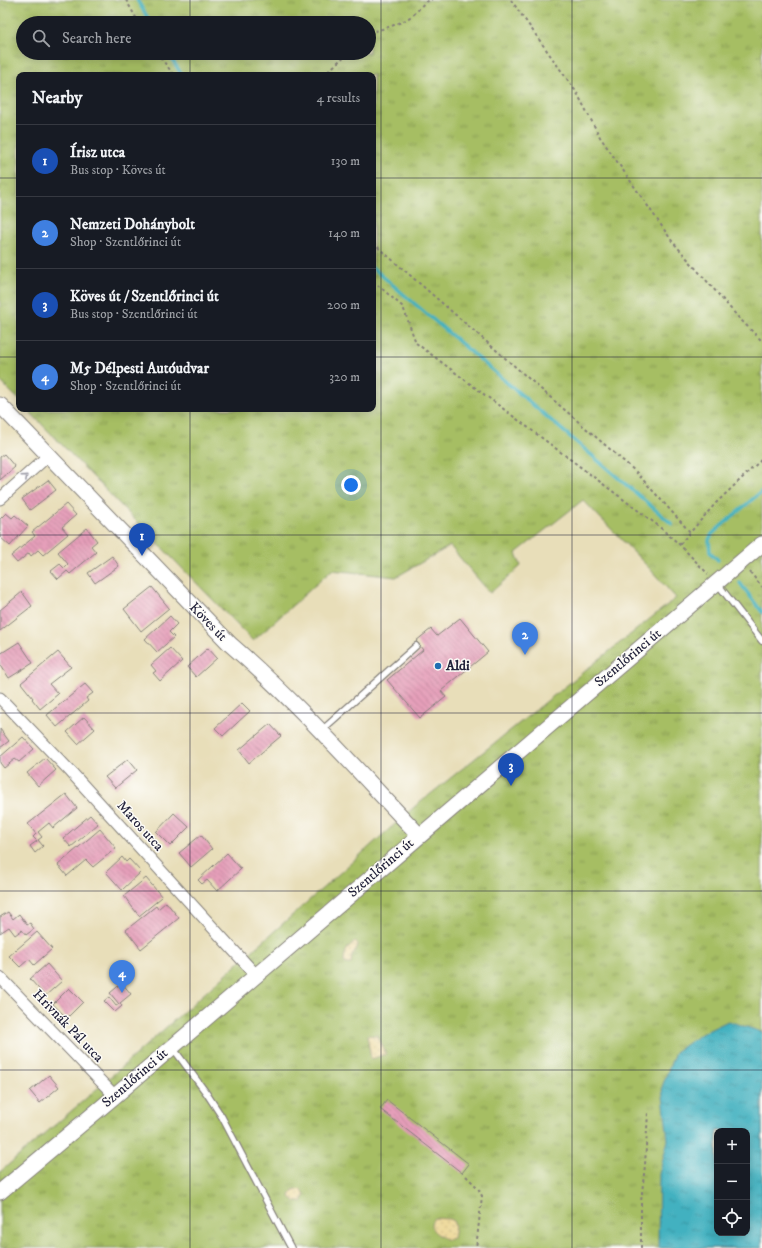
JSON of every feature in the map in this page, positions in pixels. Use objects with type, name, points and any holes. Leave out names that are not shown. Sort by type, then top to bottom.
[{"type":"main road","name":"Köves út","points":[[0,405],[230,644],[261,671],[321,731],[419,836]]},
{"type":"main road","name":"Szentlőrinci út","points":[[0,1192],[115,1096],[762,544]]},
{"type":"street","points":[[0,499],[49,455]]},
{"type":"street","name":"Maros utca","points":[[0,698],[71,772],[256,975]]},
{"type":"street","name":"Hrivnák Pál utca","points":[[0,977],[115,1096]]},
{"type":"lane","points":[[717,583],[762,641]]},
{"type":"lane","points":[[321,731],[416,646]]},
{"type":"lane","points":[[172,1046],[222,1117],[291,1248]]},
{"type":"path","points":[[126,0],[135,16]]},
{"type":"path","points":[[376,31],[396,24],[413,15],[425,2],[432,0]]},
{"type":"path","points":[[511,0],[577,93],[600,137],[672,241],[738,317],[762,341]]},
{"type":"path","points":[[163,60],[172,72]]},
{"type":"path","points":[[327,72],[340,60]]},
{"type":"path","points":[[376,246],[636,470],[690,532]]},
{"type":"path","points":[[376,284],[403,307],[416,343],[656,524],[679,544],[717,583]]},
{"type":"path","points":[[679,544],[716,503],[762,459]]},
{"type":"path","points":[[741,562],[762,587]]},
{"type":"path","points":[[641,1248],[641,1202],[648,1112]]},
{"type":"path","points":[[466,1176],[478,1188],[482,1196],[476,1248]]},
{"type":"green space","points":[[0,0],[762,0],[762,1248],[0,1248],[0,1172],[90,1095],[413,808],[676,598],[583,500],[516,553],[521,566],[490,593],[450,546],[396,577],[332,570],[253,641],[30,412],[376,412],[376,72],[16,72],[16,397],[0,381]]},
{"type":"sand","points":[[355,942],[358,944],[352,955],[351,964],[346,964],[344,962],[345,953]]},
{"type":"sand","points":[[367,1035],[378,1036],[386,1054],[371,1059]]},
{"type":"sand","points":[[295,1189],[302,1190],[305,1196],[302,1202],[296,1202],[290,1197],[292,1191]]},
{"type":"sand","points":[[434,1218],[449,1219],[453,1221],[455,1226],[453,1238],[447,1240],[434,1231],[431,1225]]},
{"type":"water","points":[[728,1021],[762,1032],[762,1248],[658,1248],[659,1174],[668,1140],[662,1087],[675,1052],[701,1034]]},
{"type":"building","points":[[4,454],[15,467],[0,480],[0,457]]},
{"type":"building","points":[[48,480],[56,490],[30,510],[22,499]]},
{"type":"building","points":[[66,504],[76,515],[62,527],[68,534],[43,555],[38,550],[31,556],[29,553],[17,563],[11,556],[35,536],[32,532]]},
{"type":"building","points":[[6,513],[12,518],[15,515],[28,526],[10,546],[0,537],[0,519]]},
{"type":"building","points":[[87,528],[97,541],[91,546],[96,552],[70,574],[67,571],[58,579],[51,571],[60,564],[64,568],[68,564],[58,552]]},
{"type":"building","points":[[112,556],[119,566],[95,583],[88,573]]},
{"type":"building","points":[[152,587],[169,608],[141,631],[124,609]]},
{"type":"building","points":[[22,592],[32,606],[0,631],[0,610]]},
{"type":"building","points":[[170,616],[177,624],[169,632],[174,637],[157,652],[145,639]]},
{"type":"building","name":"Aldi","points":[[460,618],[488,652],[441,691],[446,697],[420,718],[387,680],[423,650],[416,641],[431,629],[437,636]]},
{"type":"building","points":[[19,642],[33,663],[9,678],[0,664],[0,654]]},
{"type":"building","points":[[170,648],[182,661],[160,681],[153,673],[156,671],[151,665]]},
{"type":"building","points":[[208,648],[217,658],[196,677],[187,667]]},
{"type":"building","points":[[58,652],[71,667],[49,684],[58,694],[40,709],[21,683]]},
{"type":"building","points":[[85,684],[93,693],[86,698],[88,701],[57,727],[47,715]]},
{"type":"building","points":[[242,703],[250,711],[223,736],[215,728]]},
{"type":"building","points":[[84,717],[95,729],[78,744],[67,732]]},
{"type":"building","points":[[270,724],[281,736],[249,763],[239,750]]},
{"type":"building","points":[[0,729],[9,741],[0,748]]},
{"type":"building","points":[[23,737],[34,749],[19,762],[15,759],[4,768],[0,763],[0,757]]},
{"type":"building","points":[[45,758],[56,770],[38,786],[27,773]]},
{"type":"building","points":[[128,759],[137,770],[115,788],[105,777]]},
{"type":"building","points":[[66,794],[77,808],[53,828],[49,823],[38,832],[42,837],[38,840],[43,846],[35,853],[30,846],[37,841],[33,837],[36,834],[28,824]]},
{"type":"building","points":[[174,813],[189,827],[170,846],[156,832]]},
{"type":"building","points":[[90,815],[98,824],[71,847],[63,838]]},
{"type":"building","points":[[100,829],[116,848],[93,867],[86,860],[67,876],[58,865]]},
{"type":"building","points":[[201,835],[212,849],[191,867],[179,853]]},
{"type":"building","points":[[227,853],[241,869],[217,891],[207,880],[202,884],[198,880]]},
{"type":"building","points":[[122,857],[126,862],[129,859],[141,872],[122,890],[106,872]]},
{"type":"building","points":[[146,878],[162,897],[139,916],[124,896]]},
{"type":"building","points":[[166,902],[179,918],[141,949],[126,930],[156,906],[158,909]]},
{"type":"building","points":[[8,912],[13,919],[19,914],[27,925],[30,923],[34,929],[26,935],[22,930],[15,935],[9,927],[0,933],[0,917]]},
{"type":"building","points":[[37,932],[52,949],[34,965],[29,959],[20,967],[9,956]]},
{"type":"building","points":[[47,964],[62,981],[45,996],[30,979]]},
{"type":"building","points":[[122,983],[131,994],[120,1003],[122,1006],[115,1012],[104,1001],[109,997],[116,1006],[119,1004],[110,993]]},
{"type":"building","points":[[69,988],[83,1002],[67,1018],[53,1004]]},
{"type":"building","points":[[49,1075],[59,1087],[40,1103],[30,1091]]},
{"type":"building","points":[[387,1100],[469,1164],[462,1173],[380,1109]]},
{"type":"waterway","points":[[137,0],[147,16]]},
{"type":"waterway","points":[[172,60],[180,72]]},
{"type":"waterway","points":[[376,271],[672,524]]},
{"type":"waterway","points":[[718,560],[710,552],[709,540],[712,534],[762,491]]},
{"type":"waterway","points":[[740,583],[762,612]]},
{"type":"place","name":"Írisz utca","points":[[142,556]]},
{"type":"place","name":"Nemzeti Dohánybolt","points":[[525,655]]},
{"type":"place","name":"Aldi","points":[[438,666]]},
{"type":"place","name":"Köves út / Szentlőrinci út","points":[[511,786]]},
{"type":"place","name":"M5 Délpesti Autóudvar","points":[[122,993]]}]
